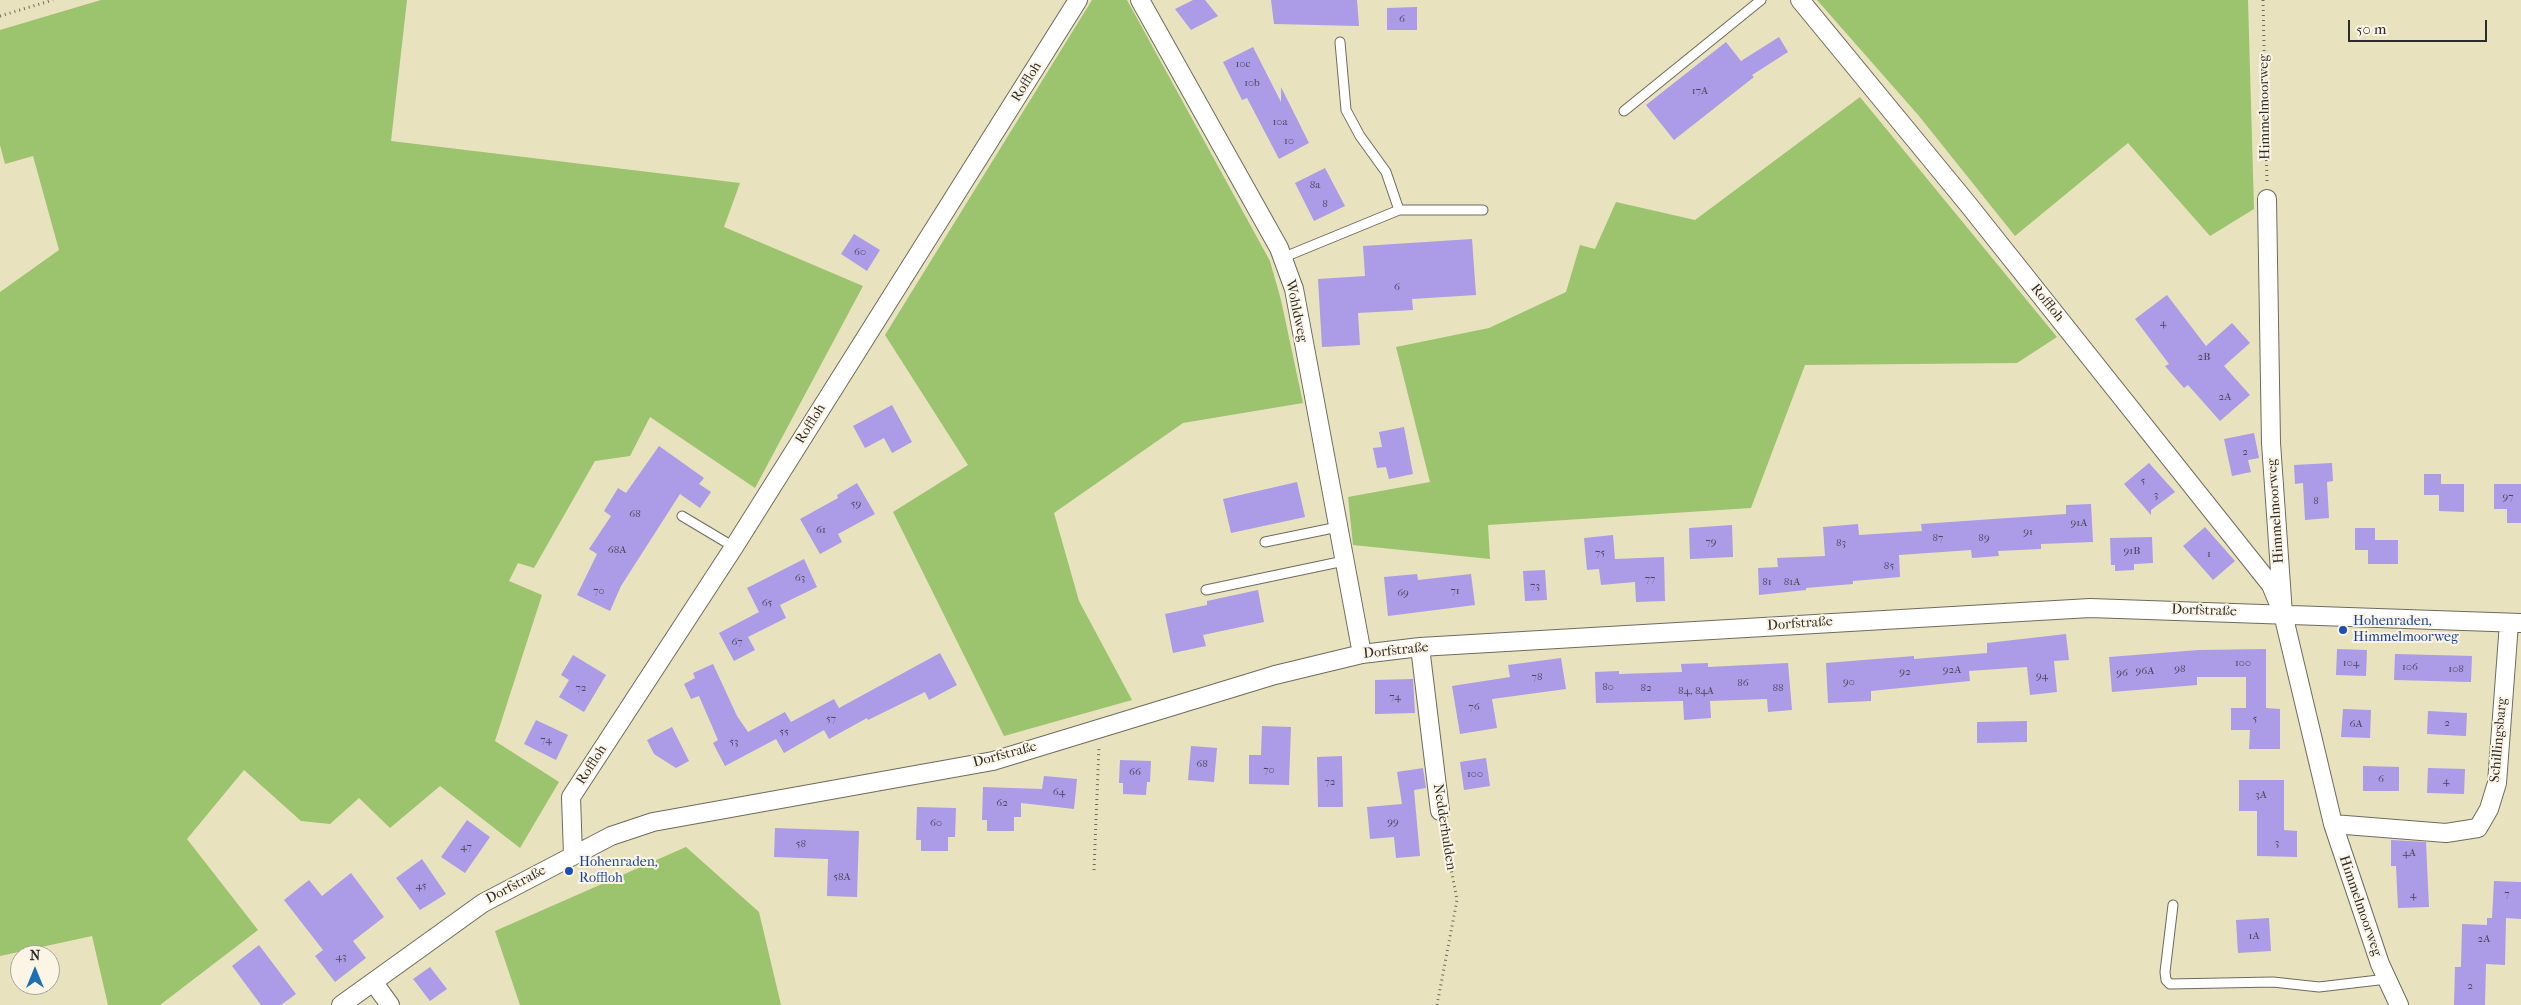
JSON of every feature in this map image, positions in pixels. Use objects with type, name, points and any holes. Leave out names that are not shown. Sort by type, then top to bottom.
[{"type":"street","name":"Roffloh","points":[[573,855],[571,797],[734,547],[1078,0]]},
{"type":"street","name":"Wohldweg","points":[[1140,0],[1282,258],[1294,289],[1362,654]]},
{"type":"street","name":"Roffloh","points":[[1800,0],[1967,203],[2271,585],[2283,614]]},
{"type":"street","name":"Himmelmoorweg","points":[[2267,199],[2271,442],[2283,614],[2333,824],[2351,884],[2399,1005]]},
{"type":"street","name":"Dorfstraße","points":[[341,1005],[483,903],[611,836],[653,822],[993,761],[1275,675],[1362,654],[1420,647],[2090,608],[2515,623]]},
{"type":"street","name":"Schillingsbarg","points":[[2333,824],[2446,833],[2478,828],[2489,809],[2497,782],[2515,623]]},
{"type":"street","name":"Nedderhulden","points":[[1420,647],[1440,811]]},
{"type":"street","points":[[374,982],[390,1005]]},
{"type":"lane","points":[[1624,111],[1760,0]]},
{"type":"lane","points":[[1340,42],[1346,110],[1360,136],[1386,172],[1399,210]]},
{"type":"lane","points":[[1282,258],[1399,210],[1484,210]]},
{"type":"lane","points":[[682,516],[734,547]]},
{"type":"lane","points":[[1266,542],[1338,527]]},
{"type":"lane","points":[[1206,590],[1344,561]]},
{"type":"lane","points":[[2173,905],[2165,972],[2166,980],[2170,984],[2273,982],[2319,986],[2387,978]]},
{"type":"path","points":[[0,16],[53,0]]},
{"type":"path","name":"Himmelmoorweg","points":[[2263,0],[2267,199]]},
{"type":"path","points":[[1094,870],[1100,728]]},
{"type":"path","name":"Nedderhulden","points":[[1437,1005],[1457,900],[1440,811]]},
{"type":"green space","points":[[101,0],[407,0],[391,141],[740,183],[724,227],[863,286],[755,488],[650,417],[630,456],[595,461],[534,568],[518,563],[509,581],[542,595],[495,741],[559,782],[520,848],[440,786],[390,828],[359,798],[330,824],[301,821],[244,770],[187,839],[258,930],[160,1005],[108,1005],[92,936],[51,945],[10,945],[10,954],[0,956],[0,292],[59,250],[33,156],[5,164],[0,145],[0,30]]},
{"type":"green space","points":[[1092,0],[1127,0],[1270,261],[1281,300],[1303,403],[1183,423],[1054,513],[1079,601],[1132,700],[1004,736],[893,512],[968,465],[885,335]]},
{"type":"green space","points":[[1817,0],[2248,0],[2254,209],[2210,236],[2128,143],[2015,236],[1919,116]]},
{"type":"green space","points":[[1860,97],[2057,337],[2017,363],[1805,365],[1751,508],[1488,525],[1490,559],[1353,545],[1348,497],[1430,482],[1396,347],[1489,328],[1566,292],[1580,245],[1595,249],[1616,202],[1695,220]]},
{"type":"green space","points":[[686,847],[759,912],[781,1005],[520,1005],[495,931]]},
{"type":"building","points":[[1193,0],[1205,0],[1218,16],[1191,30],[1175,9]]},
{"type":"building","points":[[1271,0],[1357,0],[1359,26],[1274,24]]},
{"type":"building","points":[[1417,7],[1417,30],[1387,30],[1387,8]]},
{"type":"building","points":[[1779,37],[1788,52],[1752,75],[1754,77],[1674,140],[1646,105],[1726,42],[1741,61]]},
{"type":"building","points":[[1253,47],[1281,102],[1281,87],[1309,143],[1279,159],[1247,98],[1242,100],[1223,62]]},
{"type":"building","points":[[1325,168],[1345,206],[1314,221],[1295,183]]},
{"type":"building","points":[[854,234],[880,250],[867,271],[841,254]]},
{"type":"building","points":[[1472,239],[1476,295],[1412,299],[1413,310],[1358,313],[1360,345],[1322,347],[1318,279],[1365,276],[1363,246]]},
{"type":"building","points":[[2167,295],[2206,346],[2232,323],[2250,343],[2224,366],[2250,395],[2220,421],[2188,385],[2184,388],[2165,366],[2169,364],[2135,319]]},
{"type":"building","points":[[892,405],[912,442],[892,453],[884,438],[865,448],[853,426]]},
{"type":"building","points":[[1404,427],[1413,474],[1389,479],[1386,467],[1377,468],[1373,448],[1382,447],[1379,432]]},
{"type":"building","points":[[2254,433],[2259,458],[2248,460],[2251,472],[2232,476],[2224,439]]},
{"type":"building","points":[[659,446],[704,478],[699,484],[711,492],[700,508],[680,494],[621,586],[610,611],[577,595],[597,554],[589,549],[611,516],[604,511],[618,488],[626,493]]},
{"type":"building","points":[[2149,463],[2175,492],[2151,510],[2151,515],[2124,484]]},
{"type":"building","points":[[2332,463],[2333,481],[2327,482],[2329,518],[2305,520],[2303,483],[2295,484],[2294,465]]},
{"type":"building","points":[[2424,474],[2441,474],[2441,484],[2464,484],[2464,512],[2439,511],[2439,495],[2424,495]]},
{"type":"building","points":[[1297,482],[1305,517],[1231,533],[1223,499]]},
{"type":"building","points":[[857,483],[875,514],[838,534],[842,542],[820,554],[800,519],[838,498],[837,495]]},
{"type":"building","points":[[2494,484],[2521,484],[2521,523],[2507,523],[2507,509],[2494,509]]},
{"type":"building","points":[[2091,504],[2093,542],[2041,544],[2041,549],[1998,551],[1999,556],[1972,558],[1971,550],[1899,555],[1900,577],[1853,581],[1853,584],[1759,595],[1758,568],[1778,567],[1777,558],[1825,556],[1823,527],[1858,524],[1859,535],[1922,531],[1921,524],[2066,514],[2066,505]]},
{"type":"building","points":[[1732,525],[1733,557],[1690,559],[1689,528]]},
{"type":"building","points":[[2205,527],[2235,561],[2213,580],[2183,546]]},
{"type":"building","points":[[2355,528],[2375,528],[2375,540],[2398,540],[2398,564],[2368,564],[2368,550],[2355,550]]},
{"type":"building","points":[[1613,535],[1615,559],[1664,557],[1665,601],[1636,602],[1635,582],[1601,585],[1599,569],[1587,570],[1584,538]]},
{"type":"building","points":[[2152,537],[2153,563],[2134,564],[2134,570],[2115,571],[2115,565],[2111,565],[2110,538]]},
{"type":"building","points":[[804,559],[817,587],[780,605],[786,618],[748,637],[755,650],[734,661],[719,633],[759,612],[747,588]]},
{"type":"building","points":[[1545,570],[1547,600],[1525,601],[1523,571]]},
{"type":"building","points":[[1417,574],[1418,580],[1471,574],[1475,605],[1388,616],[1384,577]]},
{"type":"building","points":[[1258,590],[1264,622],[1203,635],[1206,646],[1173,653],[1165,614],[1207,605],[1207,601]]},
{"type":"building","points":[[2066,634],[2069,660],[2054,661],[2057,692],[2030,695],[2027,667],[1969,671],[1970,681],[1871,691],[1871,701],[1828,703],[1826,663],[1914,656],[1914,659],[1987,653],[1987,643]]},
{"type":"building","points":[[2266,649],[2266,708],[2280,709],[2280,749],[2249,749],[2250,730],[2231,730],[2231,708],[2246,708],[2246,677],[2197,677],[2197,685],[2112,692],[2109,657],[2199,650]]},
{"type":"building","points":[[2337,649],[2367,650],[2366,676],[2336,675]]},
{"type":"building","points":[[940,653],[957,685],[929,700],[925,692],[868,720],[867,718],[829,739],[824,730],[784,753],[776,739],[725,766],[713,743],[718,740],[699,696],[691,699],[684,684],[695,678],[693,673],[713,664],[737,716],[748,732],[785,712],[791,722],[834,699],[839,708]]},
{"type":"building","points":[[2395,654],[2472,656],[2471,682],[2394,680]]},
{"type":"building","points":[[573,655],[606,675],[584,712],[559,697],[569,680],[561,675]]},
{"type":"building","points":[[1561,658],[1566,689],[1492,699],[1497,728],[1460,734],[1452,686],[1510,677],[1508,665]]},
{"type":"building","points":[[1708,663],[1708,667],[1788,663],[1792,710],[1768,712],[1767,699],[1710,701],[1711,718],[1684,720],[1683,701],[1596,703],[1595,672],[1619,671],[1619,674],[1682,672],[1681,664]]},
{"type":"building","points":[[1413,679],[1415,713],[1375,714],[1375,680]]},
{"type":"building","points":[[2343,709],[2371,710],[2370,738],[2341,737]]},
{"type":"building","points":[[2428,711],[2467,713],[2466,736],[2427,734]]},
{"type":"building","points":[[536,720],[568,735],[556,760],[524,744]]},
{"type":"building","points":[[2027,721],[2027,742],[1977,743],[1977,722]]},
{"type":"building","points":[[1262,726],[1291,727],[1289,785],[1249,784],[1249,755],[1261,755]]},
{"type":"building","points":[[672,727],[689,761],[676,768],[654,754],[647,740]]},
{"type":"building","points":[[1191,746],[1217,748],[1214,782],[1188,780]]},
{"type":"building","points":[[1342,756],[1343,807],[1318,807],[1317,757]]},
{"type":"building","points":[[1486,758],[1490,786],[1464,790],[1460,762]]},
{"type":"building","points":[[1120,760],[1151,761],[1150,782],[1147,782],[1146,795],[1123,794],[1123,783],[1119,783]]},
{"type":"building","points":[[2363,766],[2399,767],[2399,791],[2363,791]]},
{"type":"building","points":[[1423,768],[1426,788],[1414,790],[1420,856],[1396,858],[1394,837],[1370,839],[1367,807],[1402,804],[1397,772]]},
{"type":"building","points":[[2428,768],[2465,769],[2464,794],[2427,793]]},
{"type":"building","points":[[1044,776],[1077,779],[1074,809],[1021,803],[1021,817],[1014,817],[1014,831],[987,831],[987,820],[982,820],[983,787],[1042,789]]},
{"type":"building","points":[[2239,780],[2284,780],[2284,830],[2297,831],[2297,857],[2257,856],[2257,811],[2239,811]]},
{"type":"building","points":[[917,807],[956,808],[955,837],[948,837],[948,851],[921,851],[921,840],[916,840]]},
{"type":"building","points":[[467,820],[490,837],[465,873],[441,857]]},
{"type":"building","points":[[775,828],[859,831],[857,897],[827,896],[828,859],[774,857]]},
{"type":"building","points":[[2391,840],[2426,842],[2429,907],[2398,908],[2396,866],[2391,866]]},
{"type":"building","points":[[422,859],[446,894],[420,910],[396,878]]},
{"type":"building","points":[[351,873],[384,917],[353,941],[366,958],[335,982],[315,956],[323,950],[284,900],[309,880],[322,896]]},
{"type":"building","points":[[2494,881],[2521,882],[2521,919],[2506,918],[2505,965],[2486,964],[2485,1005],[2454,1005],[2455,967],[2461,967],[2462,924],[2487,925],[2487,918],[2492,918]]},
{"type":"building","points":[[2269,918],[2271,951],[2238,953],[2236,920]]},
{"type":"building","points":[[259,945],[296,994],[281,1005],[261,1005],[232,966]]},
{"type":"building","points":[[430,967],[447,989],[430,1001],[413,979]]},
{"type":"place","name":"Hohenraden, Himmelmoorweg","points":[[2343,630]]},
{"type":"place","name":"Hohenraden, Roffloh","points":[[569,871]]}]
